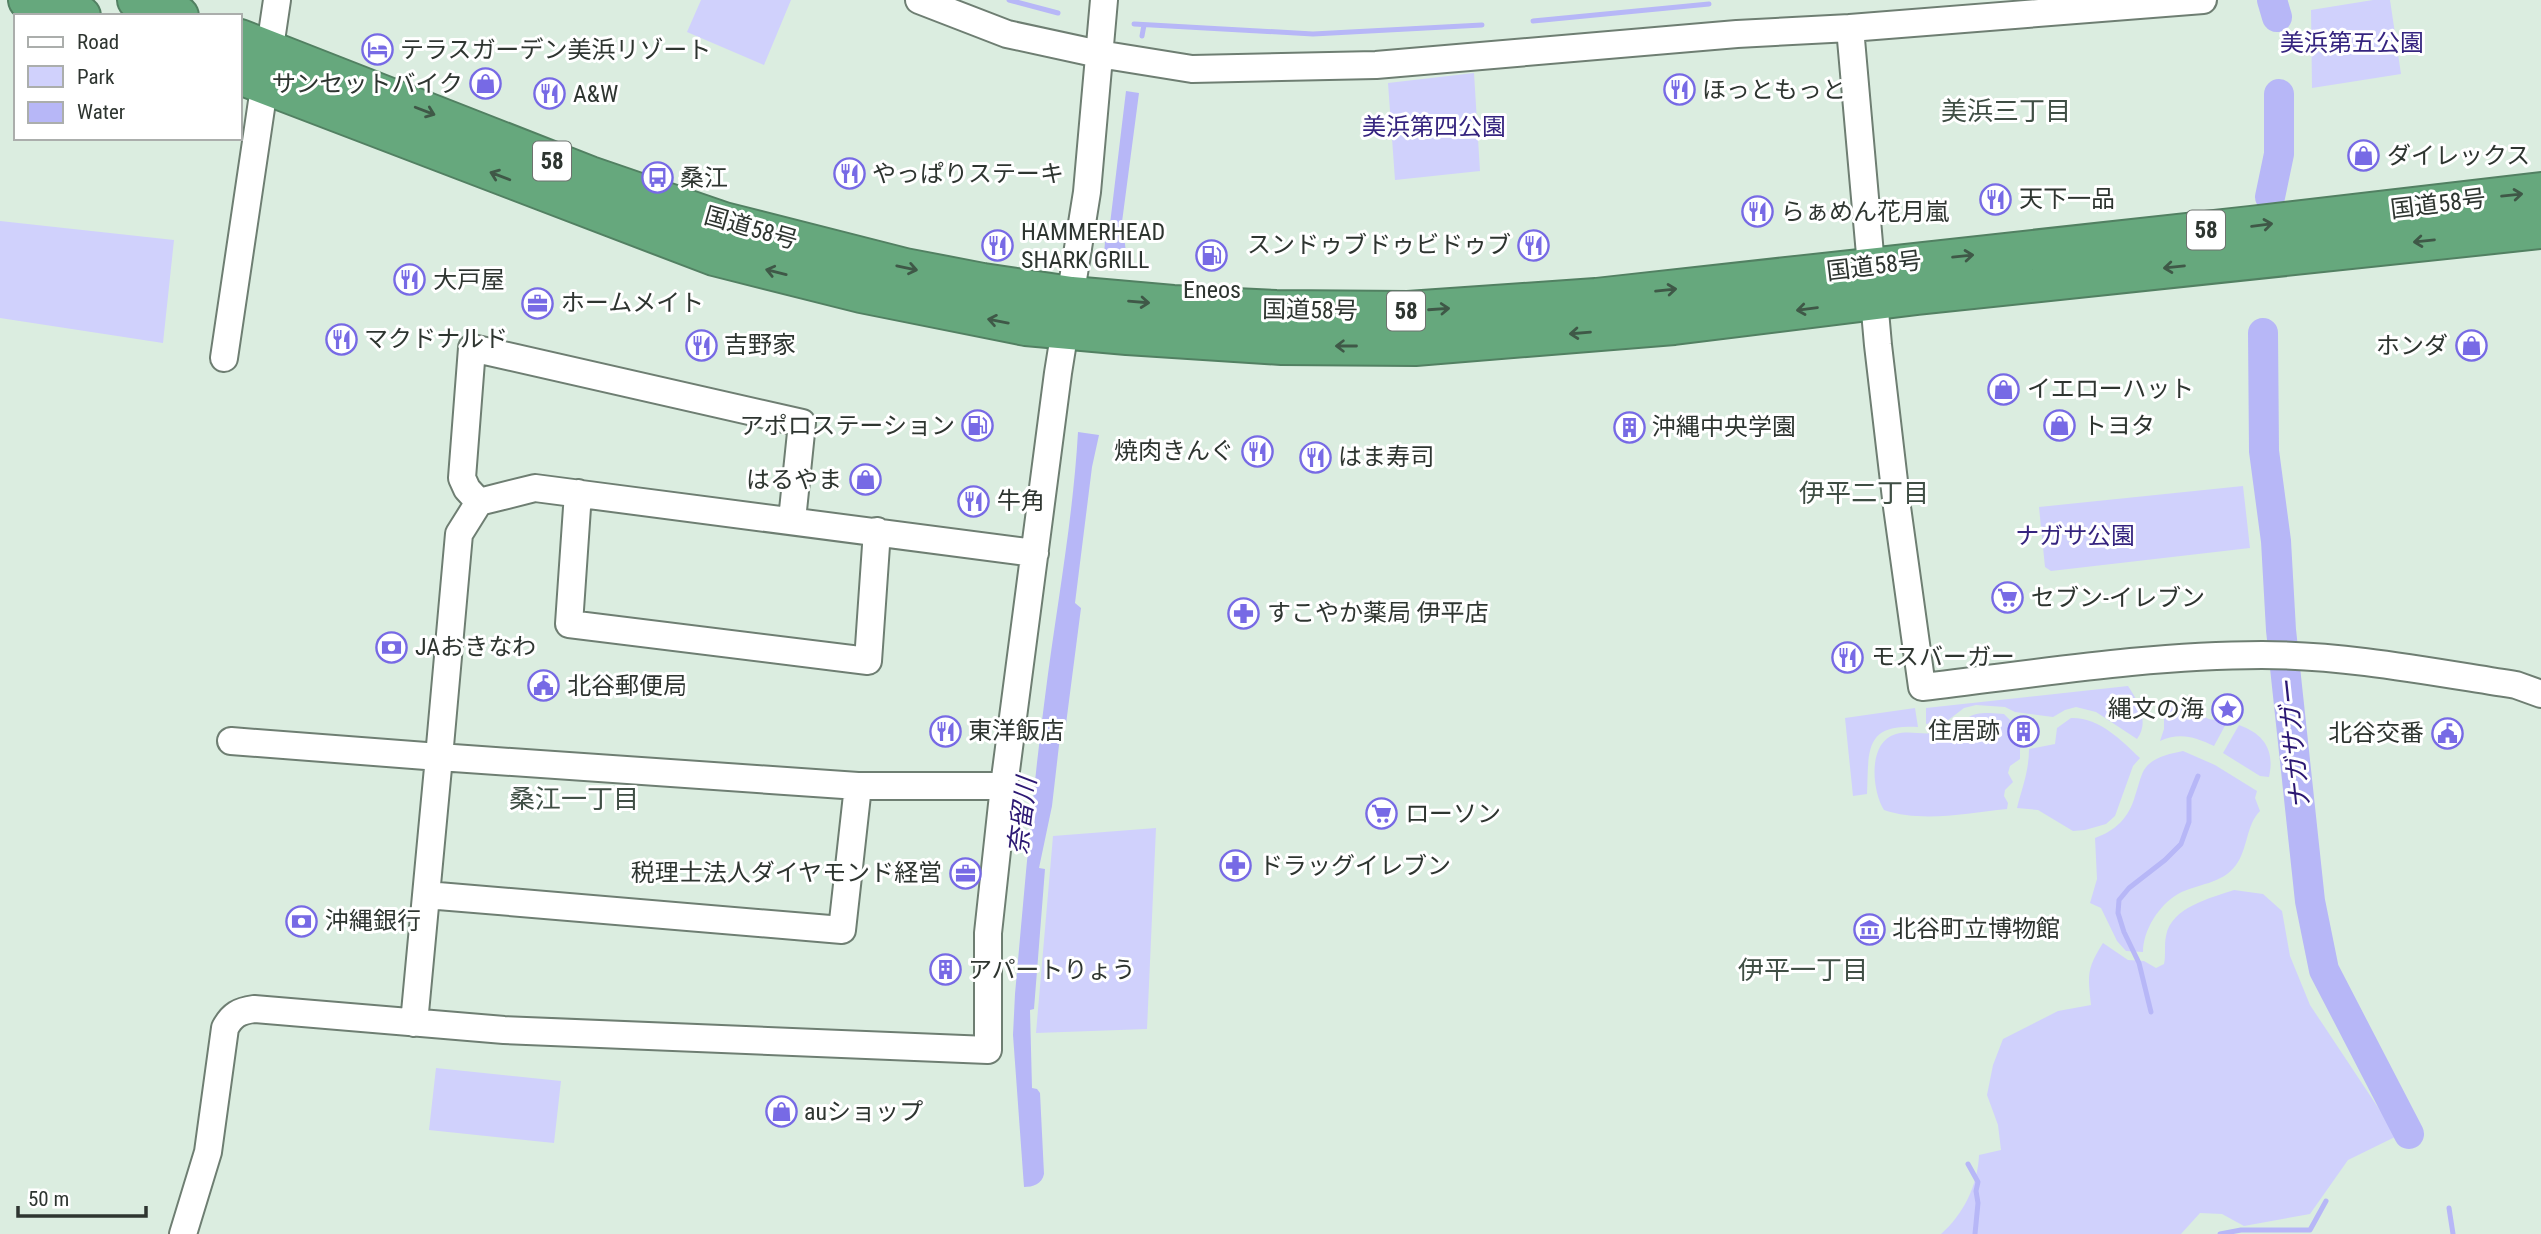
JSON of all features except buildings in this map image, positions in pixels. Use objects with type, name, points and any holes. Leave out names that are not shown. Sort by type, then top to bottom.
[{"type":"highway","points":[[28,0],[74,14]]},
{"type":"highway","points":[[137,0],[174,14]]},
{"type":"highway","name":"国道58号","points":[[253,63],[714,256],[911,303],[1026,326],[1068,312],[1173,305],[1263,310],[1408,311],[1872,284],[2035,282],[2541,229]]},
{"type":"highway","name":"国道58号","points":[[1872,284],[2541,192]]},
{"type":"street","points":[[224,358],[253,63],[277,0]]},
{"type":"street","points":[[919,0],[1007,34],[1098,54],[1192,69],[1376,65],[1737,34],[1850,28],[2203,0]]},
{"type":"street","points":[[183,1234],[208,1152],[225,1028],[231,1016],[242,1011],[254,1009],[504,1030],[988,1050],[988,933],[1004,786],[1068,312],[1087,192],[1104,0]]},
{"type":"street","points":[[1850,28],[1872,284],[1897,507],[1922,687],[2156,660],[2264,655],[2340,658],[2516,685],[2541,694]]},
{"type":"street","points":[[479,502],[467,489],[462,478],[472,348],[802,424],[792,520]]},
{"type":"street","points":[[414,1023],[460,534],[479,502],[535,488],[1035,553]]},
{"type":"street","points":[[578,493],[569,624],[867,661],[877,531]]},
{"type":"street","points":[[231,741],[858,786],[1004,786]]},
{"type":"street","points":[[426,895],[842,930],[858,786]]},
{"type":"green space","points":[[701,0],[791,0],[764,65],[687,32]]},
{"type":"green space","name":"美浜第五公園","points":[[2373,0],[2390,0],[2401,74],[2312,88],[2311,10]]},
{"type":"green space","name":"美浜第四公園","points":[[1474,73],[1480,171],[1395,180],[1388,83]]},
{"type":"green space","points":[[0,221],[174,240],[163,343],[0,318]]},
{"type":"green space","name":"ナガサ公園","points":[[2243,486],[2250,548],[2051,571],[2045,567],[2039,507]]},
{"type":"green space","points":[[2128,686],[2139,705],[2143,719],[2137,739],[2096,712],[2076,707],[2053,717],[2015,712],[2005,707],[1976,705],[1964,708],[1947,721],[1926,724],[1926,708]]},
{"type":"green space","points":[[2164,706],[2183,707],[2209,719],[2227,722],[2214,746],[2187,737],[2160,741],[2164,729]]},
{"type":"green space","points":[[1915,708],[1918,727],[1900,727],[1878,735],[1870,753],[1867,794],[1853,796],[1845,718]]},
{"type":"green space","points":[[1982,713],[2004,714],[2010,720],[2009,736],[2020,747],[2020,759],[2010,766],[2008,773],[2013,782],[2005,790],[2007,809],[1929,816],[1884,810],[1877,791],[1875,768],[1880,747],[1887,739],[1901,733],[1940,732]]},
{"type":"green space","points":[[2071,718],[2100,725],[2140,758],[2133,766],[2115,816],[2106,824],[2073,831],[2038,810],[2017,808],[2027,772],[2029,749],[2055,744],[2057,728]]},
{"type":"green space","points":[[2239,725],[2255,733],[2266,744],[2270,759],[2269,777],[2260,776],[2223,753]]},
{"type":"green space","points":[[2183,751],[2215,765],[2257,791],[2255,798],[2260,811],[2252,823],[2240,859],[2230,872],[2171,899],[2149,927],[2143,952],[2126,951],[2117,941],[2101,908],[2090,903],[2097,879],[2095,838],[2109,832],[2125,817],[2147,766],[2161,757]]},
{"type":"green space","points":[[1156,828],[1147,1029],[1036,1033],[1053,836]]},
{"type":"green space","points":[[2234,890],[2263,894],[2282,911],[2290,956],[2310,1005],[2397,1136],[2348,1160],[2310,1214],[2244,1226],[2222,1214],[2200,1213],[2181,1234],[1941,1234],[1956,1218],[1968,1199],[1976,1177],[1979,1155],[2001,1150],[1998,1125],[1987,1095],[1993,1065],[2003,1039],[2058,1011],[2091,1005],[2090,973],[2103,943],[2128,960],[2144,961],[2156,968],[2164,964],[2166,936],[2169,926],[2176,918],[2193,905]]},
{"type":"green space","points":[[436,1068],[561,1081],[554,1143],[429,1130]]},
{"type":"water","points":[[1126,91],[1139,93],[1122,222],[1126,252],[1123,269],[1111,268],[1110,256],[1104,254]]},
{"type":"water","points":[[1078,432],[1099,435],[1092,467],[1075,603],[1081,608],[1066,724],[1061,728],[1052,806],[1039,868],[1045,869],[1034,1009],[1030,1010],[1032,1088],[1040,1093],[1044,1174],[1037,1184],[1024,1187],[1013,1035],[1015,994],[1036,771],[1068,532]]},
{"type":"waterway","points":[[1009,0],[1058,13]]},
{"type":"waterway","name":"ナガサガー","points":[[2272,0],[2277,17]]},
{"type":"waterway","points":[[1533,21],[1709,4]]},
{"type":"waterway","points":[[1134,24],[1313,34],[1482,25]]},
{"type":"waterway","points":[[1142,36],[1144,25]]},
{"type":"waterway","name":"ナガサガー","points":[[2270,197],[2279,154],[2279,94]]},
{"type":"waterway","name":"ナガサガー","points":[[2263,333],[2264,451],[2276,541],[2281,630],[2310,901],[2324,970],[2409,1134]]},
{"type":"waterway","points":[[2151,1012],[2139,963],[2118,913],[2119,900],[2129,888],[2181,844],[2189,822],[2189,798],[2198,776]]},
{"type":"waterway","points":[[1968,1164],[1978,1182],[1975,1234]]},
{"type":"waterway","points":[[2220,1234],[2241,1230],[2310,1230],[2326,1201]]},
{"type":"waterway","name":"ナガサガー","points":[[2449,1208],[2453,1234]]},
{"type":"place","name":"テラスガーデン美浜リゾート","points":[[377,50]]},
{"type":"place","name":"サンセットバイク","points":[[486,84]]},
{"type":"place","name":"ほっともっと","points":[[1679,90]]},
{"type":"place","name":"A&W","points":[[550,94]]},
{"type":"place","name":"ダイレックス","points":[[2364,156]]},
{"type":"place","name":"やっぱりステーキ","points":[[849,174]]},
{"type":"place","name":"桑江","points":[[657,178]]},
{"type":"place","name":"天下一品","points":[[1996,199]]},
{"type":"place","name":"らぁめん花月嵐","points":[[1758,212]]},
{"type":"place","name":"スンドゥブドゥビドゥブ","points":[[1534,245]]},
{"type":"place","name":"HAMMERHEAD SHARK GRILL","points":[[998,246]]},
{"type":"place","name":"Eneos","points":[[1212,256]]},
{"type":"place","name":"大戸屋","points":[[410,280]]},
{"type":"place","name":"ホームメイト","points":[[538,303]]},
{"type":"place","name":"マクドナルド","points":[[341,339]]},
{"type":"place","name":"吉野家","points":[[701,345]]},
{"type":"place","name":"ホンダ","points":[[2471,346]]},
{"type":"place","name":"イエローハット","points":[[2004,389]]},
{"type":"place","name":"アポロステーション","points":[[978,426]]},
{"type":"place","name":"トヨタ","points":[[2060,426]]},
{"type":"place","name":"沖縄中央学園","points":[[1629,427]]},
{"type":"place","name":"焼肉きんぐ","points":[[1257,451]]},
{"type":"place","name":"はま寿司","points":[[1315,457]]},
{"type":"place","name":"はるやま","points":[[865,480]]},
{"type":"place","name":"牛角","points":[[974,501]]},
{"type":"place","name":"セブン-イレブン","points":[[2008,598]]},
{"type":"place","name":"すこやか薬局 伊平店","points":[[1244,613]]},
{"type":"place","name":"JAおきなわ","points":[[392,647]]},
{"type":"place","name":"モスバーガー","points":[[1848,657]]},
{"type":"place","name":"北谷郵便局","points":[[544,686]]},
{"type":"place","name":"縄文の海","points":[[2227,709]]},
{"type":"place","name":"東洋飯店","points":[[945,731]]},
{"type":"place","name":"住居跡","points":[[2023,731]]},
{"type":"place","name":"北谷交番","points":[[2447,733]]},
{"type":"place","name":"ローソン","points":[[1382,814]]},
{"type":"place","name":"ドラッグイレブン","points":[[1236,866]]},
{"type":"place","name":"税理士法人ダイヤモンド経営","points":[[965,873]]},
{"type":"place","name":"沖縄銀行","points":[[302,921]]},
{"type":"place","name":"北谷町立博物館","points":[[1869,929]]},
{"type":"place","name":"アパートりょう","points":[[945,970]]},
{"type":"place","name":"auショップ","points":[[781,1112]]},
{"type":"district","name":"美浜三丁目","points":[[2006,111]]},
{"type":"district","name":"伊平二丁目","points":[[1864,493]]},
{"type":"district","name":"桑江一丁目","points":[[574,799]]},
{"type":"district","name":"伊平一丁目","points":[[1803,970]]},
{"type":"water label","name":"奈留川","points":[[1022,816]]}]
